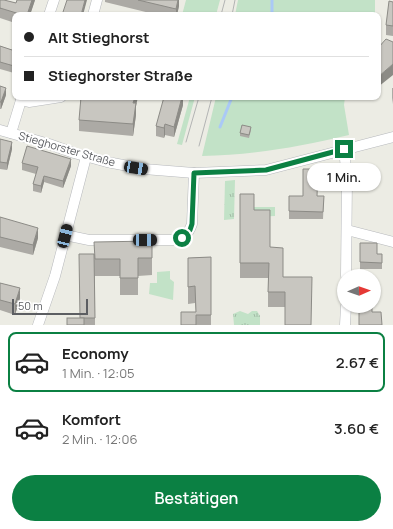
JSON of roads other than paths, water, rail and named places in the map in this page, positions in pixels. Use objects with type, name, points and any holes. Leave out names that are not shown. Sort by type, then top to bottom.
[{"type":"street","points":[[50,12],[54,0]]},
{"type":"street","points":[[94,12],[97,0]]},
{"type":"street","points":[[11,133],[21,100]]},
{"type":"street","points":[[26,100],[29,102],[42,100]]},
{"type":"street","name":"Stieghorster Straße","points":[[0,130],[86,157],[144,169],[194,173],[238,172],[273,169],[393,137]]},
{"type":"street","points":[[344,149],[347,179],[346,269]]},
{"type":"street","points":[[38,325],[55,276],[86,157]]},
{"type":"street","points":[[65,236],[89,240],[174,240],[182,238],[190,230],[192,224],[194,173]]},
{"type":"street","points":[[346,230],[393,242]]},
{"type":"street","points":[[345,325],[346,313]]},
{"type":"waterway","points":[[272,0],[272,12]]},
{"type":"waterway","points":[[220,127],[231,100]]},
{"type":"tram line","points":[[222,12],[225,0]]},
{"type":"tram line","points":[[233,12],[235,0]]},
{"type":"tram line","points":[[186,142],[198,100]]},
{"type":"tram line","points":[[199,146],[211,100]]}]
